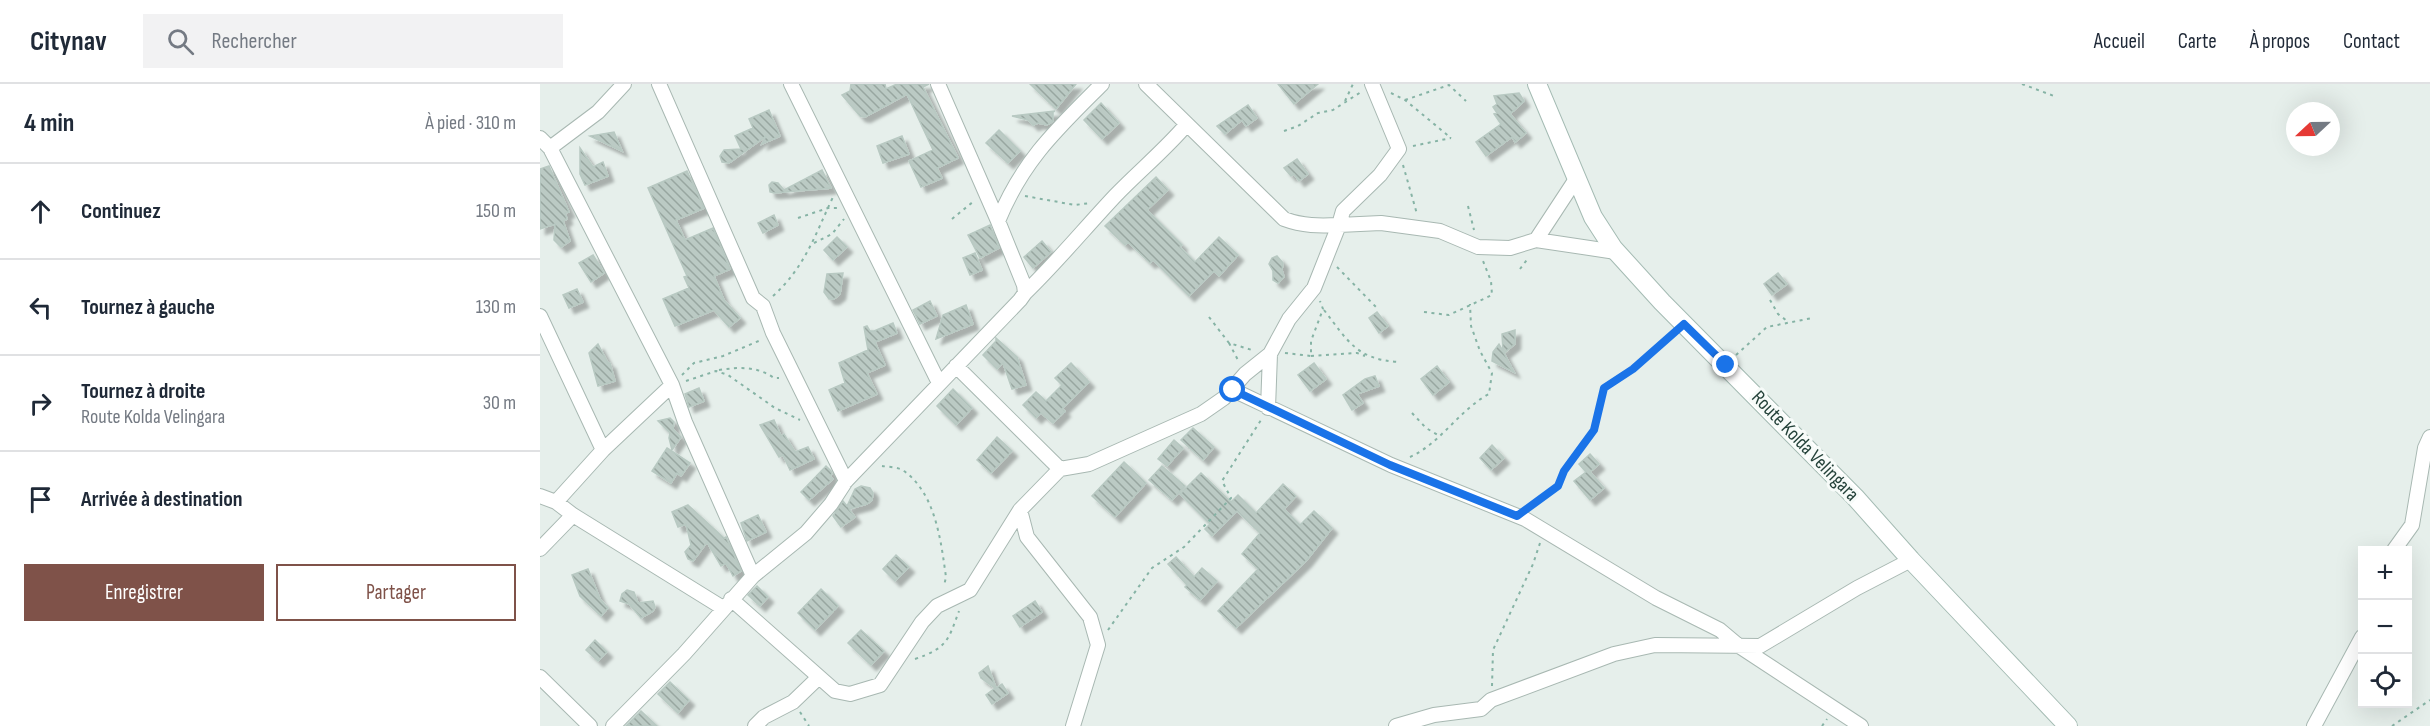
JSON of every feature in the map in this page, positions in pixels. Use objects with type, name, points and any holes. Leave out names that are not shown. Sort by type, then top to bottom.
[{"type":"main road","name":"Route Kolda Velingara","points":[[1539,85],[1593,217],[1616,252],[1847,489],[2068,726]]},
{"type":"street","points":[[624,84],[598,112],[545,143],[672,385],[685,422],[753,576]]},
{"type":"street","points":[[659,84],[753,298],[763,306],[773,333],[846,481]]},
{"type":"street","points":[[938,84],[998,221],[1024,285],[1024,293]]},
{"type":"street","points":[[1084,102],[1086,84]]},
{"type":"street","points":[[998,221],[1011,192],[1029,162],[1102,84]]},
{"type":"street","points":[[1146,84],[1284,219],[1301,225],[1381,223],[1440,231],[1478,247],[1510,248],[1536,240],[1616,252]]},
{"type":"street","points":[[795,86],[839,183],[939,383]]},
{"type":"street","points":[[540,496],[556,502],[573,515],[727,603],[835,691],[850,694],[880,685],[922,622],[937,606],[970,590],[1020,510],[1060,469],[1089,464],[1201,414],[1233,390],[1245,374],[1270,354],[1289,319],[1314,288],[1343,211],[1380,175],[1399,149],[1369,86]]},
{"type":"street","points":[[613,726],[684,654],[753,576],[806,533],[831,504],[846,481],[1024,293],[1056,263],[1113,198],[1152,158],[1173,141],[1186,124]]},
{"type":"street","points":[[1536,240],[1576,179]]},
{"type":"street","points":[[540,315],[603,450]]},
{"type":"street","points":[[1268,408],[1270,354]]},
{"type":"street","points":[[956,366],[1060,469]]},
{"type":"street","points":[[556,502],[603,450],[672,385]]},
{"type":"street","points":[[1233,390],[1405,471],[1517,516],[1656,598],[1720,630],[1739,646],[1861,726]]},
{"type":"street","points":[[2397,546],[2412,525],[2425,448],[2430,437]]},
{"type":"street","points":[[1020,510],[1027,537],[1090,617],[1098,645],[1073,726]]},
{"type":"street","points":[[540,549],[573,515]]},
{"type":"street","points":[[1396,726],[1434,715],[1481,708],[1491,700],[1614,654],[1655,645],[1760,646],[1857,588],[1911,560]]},
{"type":"street","points":[[2314,726],[2358,644]]},
{"type":"street","points":[[755,726],[764,717],[793,702],[819,676]]},
{"type":"street","points":[[540,677],[590,726]]},
{"type":"path","points":[[1343,104],[1353,84]]},
{"type":"path","points":[[2022,84],[2054,96]]},
{"type":"path","points":[[1405,100],[1449,85],[1466,101]]},
{"type":"path","points":[[1284,131],[1298,126],[1318,113],[1333,110],[1369,86]]},
{"type":"path","points":[[1390,92],[1405,100],[1451,138],[1399,149],[1417,215]]},
{"type":"path","points":[[763,306],[789,281],[803,263],[839,183]]},
{"type":"path","points":[[952,219],[986,192]]},
{"type":"path","points":[[1011,192],[1075,206],[1113,198]]},
{"type":"path","points":[[1424,312],[1449,315],[1492,295],[1491,281],[1478,247],[1468,206]]},
{"type":"path","points":[[812,244],[832,234],[851,207]]},
{"type":"path","points":[[798,218],[828,208],[851,207]]},
{"type":"path","points":[[1770,300],[1778,315],[1787,321]]},
{"type":"path","points":[[1405,471],[1409,457],[1422,451],[1477,400],[1489,394],[1492,373],[1480,351],[1471,326],[1470,304]]},
{"type":"path","points":[[1323,309],[1345,338],[1367,357]]},
{"type":"path","points":[[1726,365],[1767,327],[1787,321],[1812,318]]},
{"type":"path","points":[[1517,516],[1558,486],[1564,471],[1594,430],[1604,388],[1633,369],[1684,324]]},
{"type":"path","points":[[1229,343],[1245,374]]},
{"type":"path","points":[[672,385],[694,363],[752,345]]},
{"type":"path","points":[[1311,356],[1357,353],[1398,362]]},
{"type":"path","points":[[672,385],[716,371],[737,368],[763,370],[774,378],[794,375]]},
{"type":"path","points":[[716,371],[735,379],[775,408],[820,428]]},
{"type":"path","points":[[1098,645],[1152,568],[1184,547],[1231,498],[1222,481],[1268,408]]},
{"type":"path","points":[[1412,413],[1426,428],[1438,435]]},
{"type":"path","points":[[876,464],[903,470],[919,486],[932,509],[946,577],[937,606]]},
{"type":"path","points":[[1491,700],[1493,650],[1533,564],[1543,531]]},
{"type":"path","points":[[893,666],[932,653],[943,646],[970,590]]},
{"type":"path","points":[[2392,726],[2430,700]]},
{"type":"building","points":[[851,84],[885,84],[886,89],[897,84],[929,84],[923,87],[958,158],[937,168],[942,178],[921,187],[909,161],[933,150],[907,94],[865,117],[860,116],[842,95],[850,91]]},
{"type":"building","points":[[1030,84],[1076,84],[1056,109]]},
{"type":"building","points":[[1278,84],[1318,84],[1294,104]]},
{"type":"building","points":[[1519,93],[1524,101],[1510,114],[1526,133],[1515,142],[1512,137],[1486,156],[1476,142],[1501,124],[1494,114],[1497,113],[1493,107],[1497,104],[1494,96]]},
{"type":"building","points":[[1101,103],[1119,123],[1102,139],[1084,120]]},
{"type":"building","points":[[1248,105],[1257,118],[1246,126],[1242,120],[1225,134],[1217,126]]},
{"type":"building","points":[[769,110],[780,136],[762,144],[766,136],[729,163],[722,162],[720,156],[724,150],[741,149],[735,136],[753,128],[749,119]]},
{"type":"building","points":[[1055,111],[1053,121],[1047,125],[1038,123],[1033,125],[1028,120],[1012,116]]},
{"type":"building","points":[[999,130],[1020,151],[1008,163],[986,143]]},
{"type":"building","points":[[614,132],[622,151],[590,136]]},
{"type":"building","points":[[902,136],[909,154],[883,163],[877,146]]},
{"type":"building","points":[[580,148],[593,167],[603,162],[608,176],[585,185],[580,174]]},
{"type":"building","points":[[1297,159],[1308,174],[1299,181],[1294,174],[1291,176],[1284,168]]},
{"type":"building","points":[[549,166],[569,212],[565,213],[567,219],[563,221],[570,241],[561,247],[554,240],[555,224],[540,229],[540,169]]},
{"type":"building","points":[[822,170],[831,188],[770,192],[769,185],[772,182],[778,183],[784,190]]},
{"type":"building","points":[[687,171],[704,208],[676,220],[685,240],[713,228],[730,269],[714,276],[724,300],[740,318],[729,327],[714,310],[675,326],[663,299],[689,288],[684,277],[687,276],[648,188]]},
{"type":"building","points":[[1156,177],[1168,190],[1147,210],[1182,245],[1180,247],[1195,262],[1219,237],[1238,255],[1219,276],[1214,271],[1189,296],[1153,260],[1150,263],[1128,242],[1125,245],[1105,226]]},
{"type":"building","points":[[774,215],[778,225],[763,233],[758,223]]},
{"type":"building","points":[[990,225],[999,248],[980,258],[968,235]]},
{"type":"building","points":[[837,237],[847,247],[833,260],[824,250]]},
{"type":"building","points":[[1042,241],[1051,252],[1033,268],[1024,257]]},
{"type":"building","points":[[975,253],[982,270],[970,275],[963,258]]},
{"type":"building","points":[[593,255],[604,273],[591,282],[579,263]]},
{"type":"building","points":[[1277,256],[1283,263],[1284,277],[1278,283],[1273,280],[1273,271],[1269,264],[1272,258]]},
{"type":"building","points":[[843,273],[840,294],[834,299],[829,299],[824,292],[827,274]]},
{"type":"building","points":[[1778,273],[1787,284],[1772,295],[1764,284]]},
{"type":"building","points":[[577,289],[583,302],[569,308],[563,295]]},
{"type":"building","points":[[930,301],[937,316],[920,324],[913,310]]},
{"type":"building","points":[[966,305],[973,324],[936,339],[943,315]]},
{"type":"building","points":[[1377,312],[1388,326],[1379,333],[1369,318]]},
{"type":"building","points":[[893,323],[897,333],[875,342],[885,365],[867,373],[877,394],[838,411],[829,390],[845,383],[839,363],[868,350],[864,327],[867,326],[870,331],[874,331]]},
{"type":"building","points":[[1515,330],[1515,344],[1504,353],[1514,372],[1492,361],[1493,352],[1499,344],[1503,351],[1502,334]]},
{"type":"building","points":[[996,338],[1017,357],[1026,385],[1012,389],[1003,363],[997,369],[983,355],[996,341]]},
{"type":"building","points":[[598,344],[610,363],[615,381],[598,386],[589,353]]},
{"type":"building","points":[[1071,363],[1089,382],[1062,409],[1065,411],[1053,423],[1041,413],[1036,418],[1023,405],[1036,392],[1046,401],[1062,385],[1055,378]]},
{"type":"building","points":[[1314,363],[1326,379],[1310,391],[1298,375]]},
{"type":"building","points":[[1437,366],[1449,382],[1433,395],[1421,379]]},
{"type":"building","points":[[1375,376],[1379,386],[1357,394],[1363,403],[1352,410],[1343,395],[1365,379]]},
{"type":"building","points":[[699,388],[704,401],[689,407],[685,394]]},
{"type":"building","points":[[953,389],[972,408],[956,425],[937,406]]},
{"type":"building","points":[[670,418],[674,422],[673,429],[681,437],[672,450],[670,433],[658,421]]},
{"type":"building","points":[[774,420],[781,436],[784,434],[795,452],[808,447],[814,459],[790,470],[783,455],[779,457],[760,425]]},
{"type":"building","points":[[1193,428],[1214,447],[1203,460],[1181,440]]},
{"type":"building","points":[[997,437],[1012,451],[991,473],[977,460]]},
{"type":"building","points":[[1174,440],[1183,448],[1167,466],[1158,459]]},
{"type":"building","points":[[1492,445],[1504,458],[1491,470],[1480,458]]},
{"type":"building","points":[[667,448],[690,463],[681,476],[677,473],[671,483],[652,471]]},
{"type":"building","points":[[1590,454],[1599,464],[1590,472],[1604,488],[1590,500],[1574,481],[1586,472],[1579,464]]},
{"type":"building","points":[[1124,462],[1146,483],[1115,517],[1092,496]]},
{"type":"building","points":[[826,466],[831,471],[830,476],[833,479],[809,500],[801,492]]},
{"type":"building","points":[[1162,466],[1185,486],[1172,500],[1149,480]]},
{"type":"building","points":[[1201,473],[1231,502],[1238,495],[1256,513],[1283,484],[1296,496],[1284,509],[1300,525],[1314,511],[1332,528],[1306,561],[1236,628],[1218,611],[1258,569],[1242,554],[1260,533],[1237,511],[1212,536],[1205,529],[1210,524],[1180,494]]},
{"type":"building","points":[[861,486],[870,488],[873,493],[872,500],[867,504],[849,509],[855,517],[841,527],[833,516],[843,501],[847,506],[855,489]]},
{"type":"building","points":[[688,505],[724,538],[726,537],[741,571],[733,576],[726,563],[721,566],[707,542],[693,561],[688,559],[685,552],[691,545],[686,524],[678,527],[672,512]]},
{"type":"building","points":[[758,515],[766,532],[747,541],[741,523]]},
{"type":"building","points":[[896,555],[909,567],[895,581],[883,569]]},
{"type":"building","points":[[1176,557],[1194,577],[1202,568],[1217,581],[1200,600],[1185,587],[1187,585],[1168,564]]},
{"type":"building","points":[[588,569],[600,599],[608,608],[601,616],[580,596],[572,575]]},
{"type":"building","points":[[757,586],[768,597],[760,606],[748,595]]},
{"type":"building","points":[[821,589],[838,606],[815,630],[798,613]]},
{"type":"building","points":[[627,590],[634,592],[638,603],[653,601],[655,607],[653,611],[641,618],[630,605],[632,605],[620,601],[622,594]]},
{"type":"building","points":[[1035,601],[1042,612],[1020,627],[1013,616]]},
{"type":"building","points":[[861,630],[884,651],[871,665],[848,643]]},
{"type":"building","points":[[595,640],[607,652],[598,661],[586,650]]},
{"type":"building","points":[[988,666],[996,688],[1002,684],[1008,693],[992,704],[986,695],[995,688],[981,678],[979,673]]},
{"type":"building","points":[[670,682],[689,700],[678,713],[658,694]]},
{"type":"building","points":[[641,711],[657,726],[626,726]]},
{"type":"route","points":[[1233,390],[1390,465],[1517,516],[1558,486],[1564,471],[1594,430],[1604,388],[1633,369],[1684,324],[1726,365]]}]
